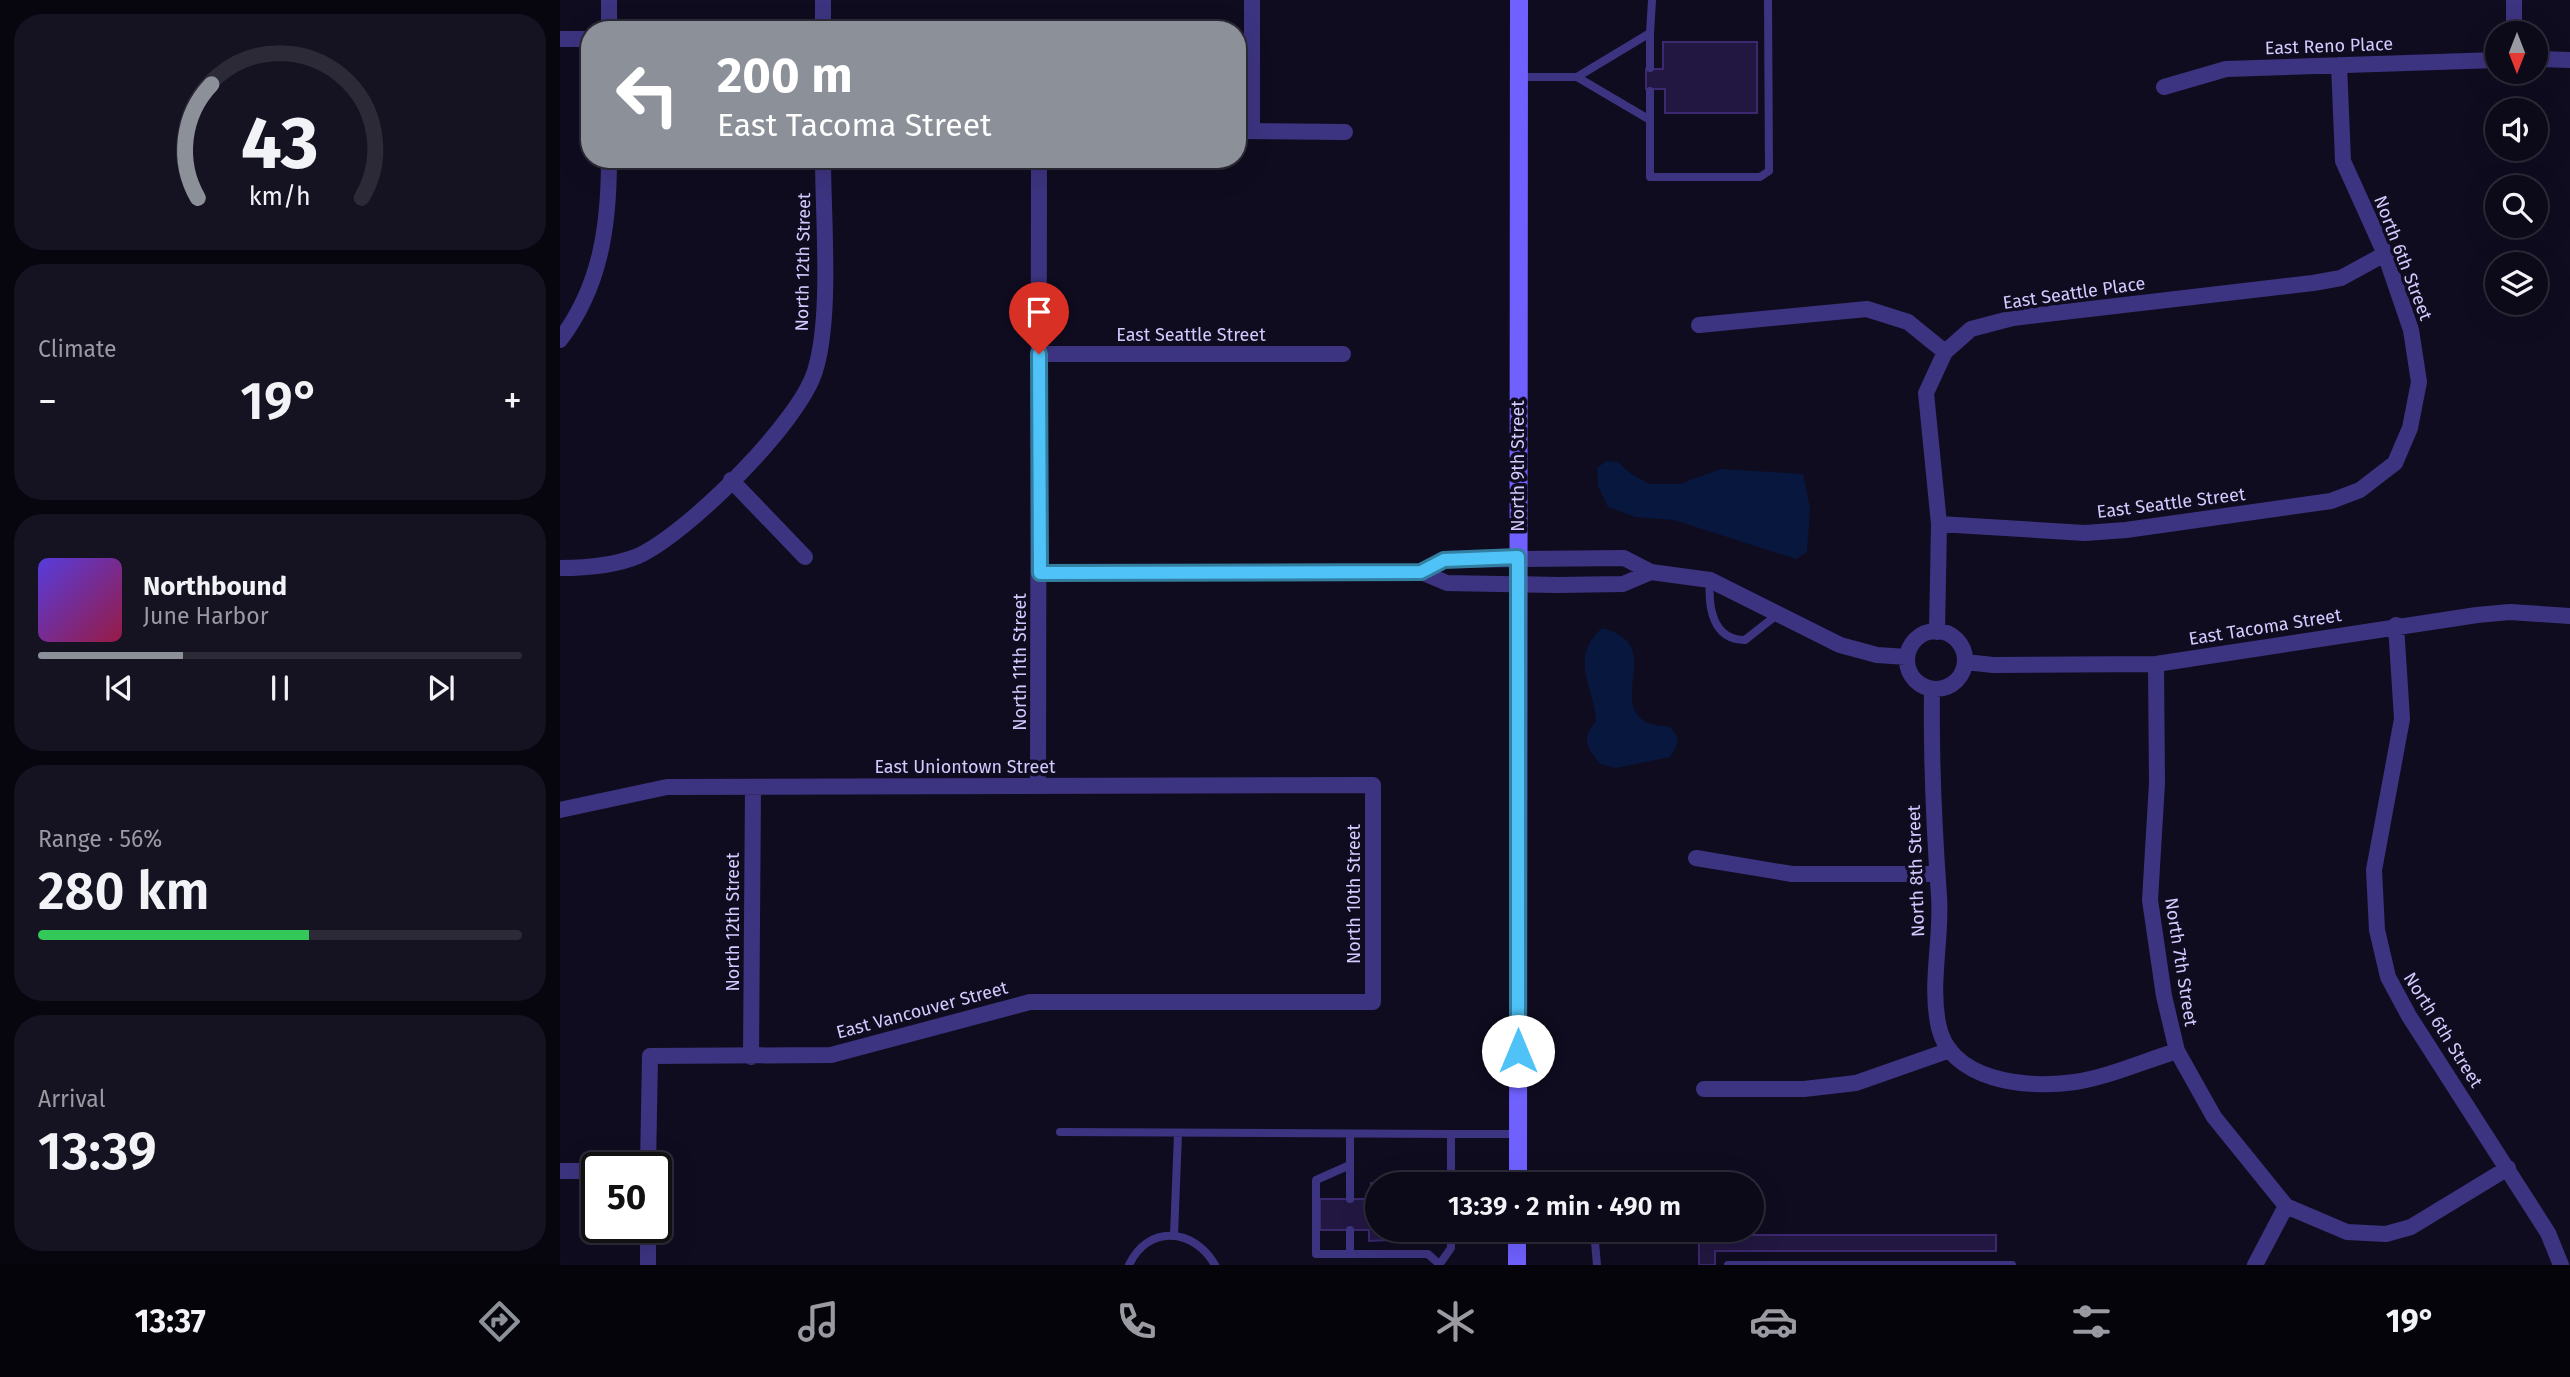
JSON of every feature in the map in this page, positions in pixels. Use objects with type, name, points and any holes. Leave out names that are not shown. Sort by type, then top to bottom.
[{"type":"main road","name":"North 9th Street","points":[[1518,1172],[1519,0]]},
{"type":"main road","points":[[1517,1242],[1517,1265]]},
{"type":"street","points":[[609,0],[609,21]]},
{"type":"street","points":[[823,0],[823,21]]},
{"type":"street","points":[[1246,112],[1252,0]]},
{"type":"street","points":[[2514,0],[2514,21]]},
{"type":"street","points":[[560,39],[581,39]]},
{"type":"street","points":[[2548,59],[2570,60]]},
{"type":"street","name":"East Reno Place","points":[[2164,87],[2226,69],[2485,60]]},
{"type":"street","name":"North 6th Street","points":[[2339,65],[2343,161],[2385,254],[2411,330],[2419,382],[2410,428],[2395,463]]},
{"type":"street","points":[[1246,131],[1345,132]]},
{"type":"street","points":[[560,340],[585,300],[603,249],[608,209],[609,168]]},
{"type":"street","name":"North 12th Street","points":[[731,480],[782,428],[804,396],[816,368],[823,322],[823,168]]},
{"type":"street","name":"North 11th Street","points":[[1038,786],[1039,168]]},
{"type":"street","name":"East Seattle Place","points":[[1945,352],[1971,329],[2013,318],[2313,283],[2341,278],[2385,254]]},
{"type":"street","points":[[1699,325],[1867,309],[1908,322],[1945,352],[1926,393],[1939,524],[1937,632]]},
{"type":"street","name":"East Seattle Street","points":[[1039,354],[1343,354]]},
{"type":"street","name":"East Seattle Street","points":[[1939,524],[2085,533],[2126,530],[2330,501],[2360,490],[2395,463]]},
{"type":"street","points":[[560,569],[614,564],[638,556],[682,527],[731,480],[805,557]]},
{"type":"street","points":[[1421,572],[1444,560],[1518,557],[1624,558],[1651,572],[1710,580],[1840,645],[1877,655],[1908,657]]},
{"type":"street","points":[[1040,573],[1421,572],[1447,583],[1518,585],[1623,584],[1651,572]]},
{"type":"street","name":"East Tacoma Street","points":[[1965,662],[1993,665],[2156,664],[2396,625],[2510,612],[2570,616]]},
{"type":"street","name":"North 6th Street","points":[[2396,625],[2402,719],[2374,870],[2377,930],[2388,976],[2397,995],[2548,1233],[2561,1265]]},
{"type":"street","points":[[1937,632],[1957,641],[1965,662],[1961,675],[1954,682],[1932,689],[1912,677],[1908,657],[1917,639],[1937,632]]},
{"type":"street","name":"North 7th Street","points":[[2156,664],[2157,783],[2150,900],[2164,996],[2177,1051],[2214,1116],[2286,1206]]},
{"type":"street","name":"North 8th Street","points":[[1932,689],[1931,736],[1939,897],[1938,1026],[1950,1050]]},
{"type":"street","name":"East Uniontown Street","points":[[560,810],[667,787],[1373,785]]},
{"type":"street","name":"North 10th Street","points":[[1373,785],[1373,1002]]},
{"type":"street","name":"North 12th Street","points":[[751,1056],[753,788]]},
{"type":"street","points":[[1696,858],[1792,874],[1936,874]]},
{"type":"street","name":"East Vancouver Street","points":[[648,1152],[650,1056],[831,1055],[1030,1002],[1373,1002]]},
{"type":"street","points":[[1704,1088],[1804,1088],[1856,1083],[1950,1050],[1967,1068],[2002,1080],[2076,1082],[2177,1051]]},
{"type":"street","points":[[2255,1265],[2286,1206],[2347,1232],[2386,1234],[2411,1227],[2508,1168]]},
{"type":"street","points":[[560,1171],[581,1171]]},
{"type":"street","points":[[648,1243],[648,1265]]},
{"type":"lane","points":[[1650,68],[1652,0]]},
{"type":"lane","points":[[1650,91],[1650,177],[1767,175],[1768,0]]},
{"type":"lane","points":[[1577,77],[1650,33]]},
{"type":"lane","points":[[1519,77],[1577,77],[1650,120]]},
{"type":"lane","points":[[1710,580],[1708,603],[1721,631],[1728,637],[1745,640],[1778,614]]},
{"type":"lane","points":[[1060,1132],[1518,1134]]},
{"type":"lane","points":[[1174,1236],[1178,1133]]},
{"type":"lane","points":[[1350,1134],[1350,1199]]},
{"type":"lane","points":[[1451,1134],[1451,1172]]},
{"type":"lane","points":[[1350,1165],[1316,1180],[1316,1254],[1427,1254],[1439,1265],[1451,1248],[1451,1242]]},
{"type":"lane","points":[[1350,1230],[1350,1254]]},
{"type":"lane","points":[[1129,1265],[1143,1245],[1156,1238],[1174,1236],[1198,1243],[1215,1265]]},
{"type":"lane","points":[[1595,1242],[1597,1265]]},
{"type":"lane","points":[[1728,1265],[2012,1265]]},
{"type":"water","points":[[1606,461],[1618,462],[1649,484],[1680,484],[1720,469],[1803,474],[1810,508],[1807,552],[1796,559],[1674,520],[1635,517],[1608,507],[1598,486],[1597,468]]},
{"type":"water","points":[[1602,628],[1621,636],[1631,647],[1634,660],[1632,702],[1637,714],[1648,723],[1670,727],[1678,738],[1670,757],[1616,768],[1600,764],[1589,747],[1588,733],[1596,721],[1586,673],[1586,651]]},
{"type":"building","points":[[1663,42],[1757,42],[1757,113],[1665,113],[1665,89],[1646,89],[1646,69],[1663,69]]},
{"type":"building","points":[[1320,1199],[1365,1199],[1365,1230],[1320,1230]]},
{"type":"building","points":[[1764,1235],[1996,1235],[1996,1251],[1715,1251],[1715,1265],[1699,1265],[1699,1242],[1764,1242]]},
{"type":"route","points":[[1039,354],[1040,573],[1421,572],[1444,560],[1518,557],[1518,1051]]}]
